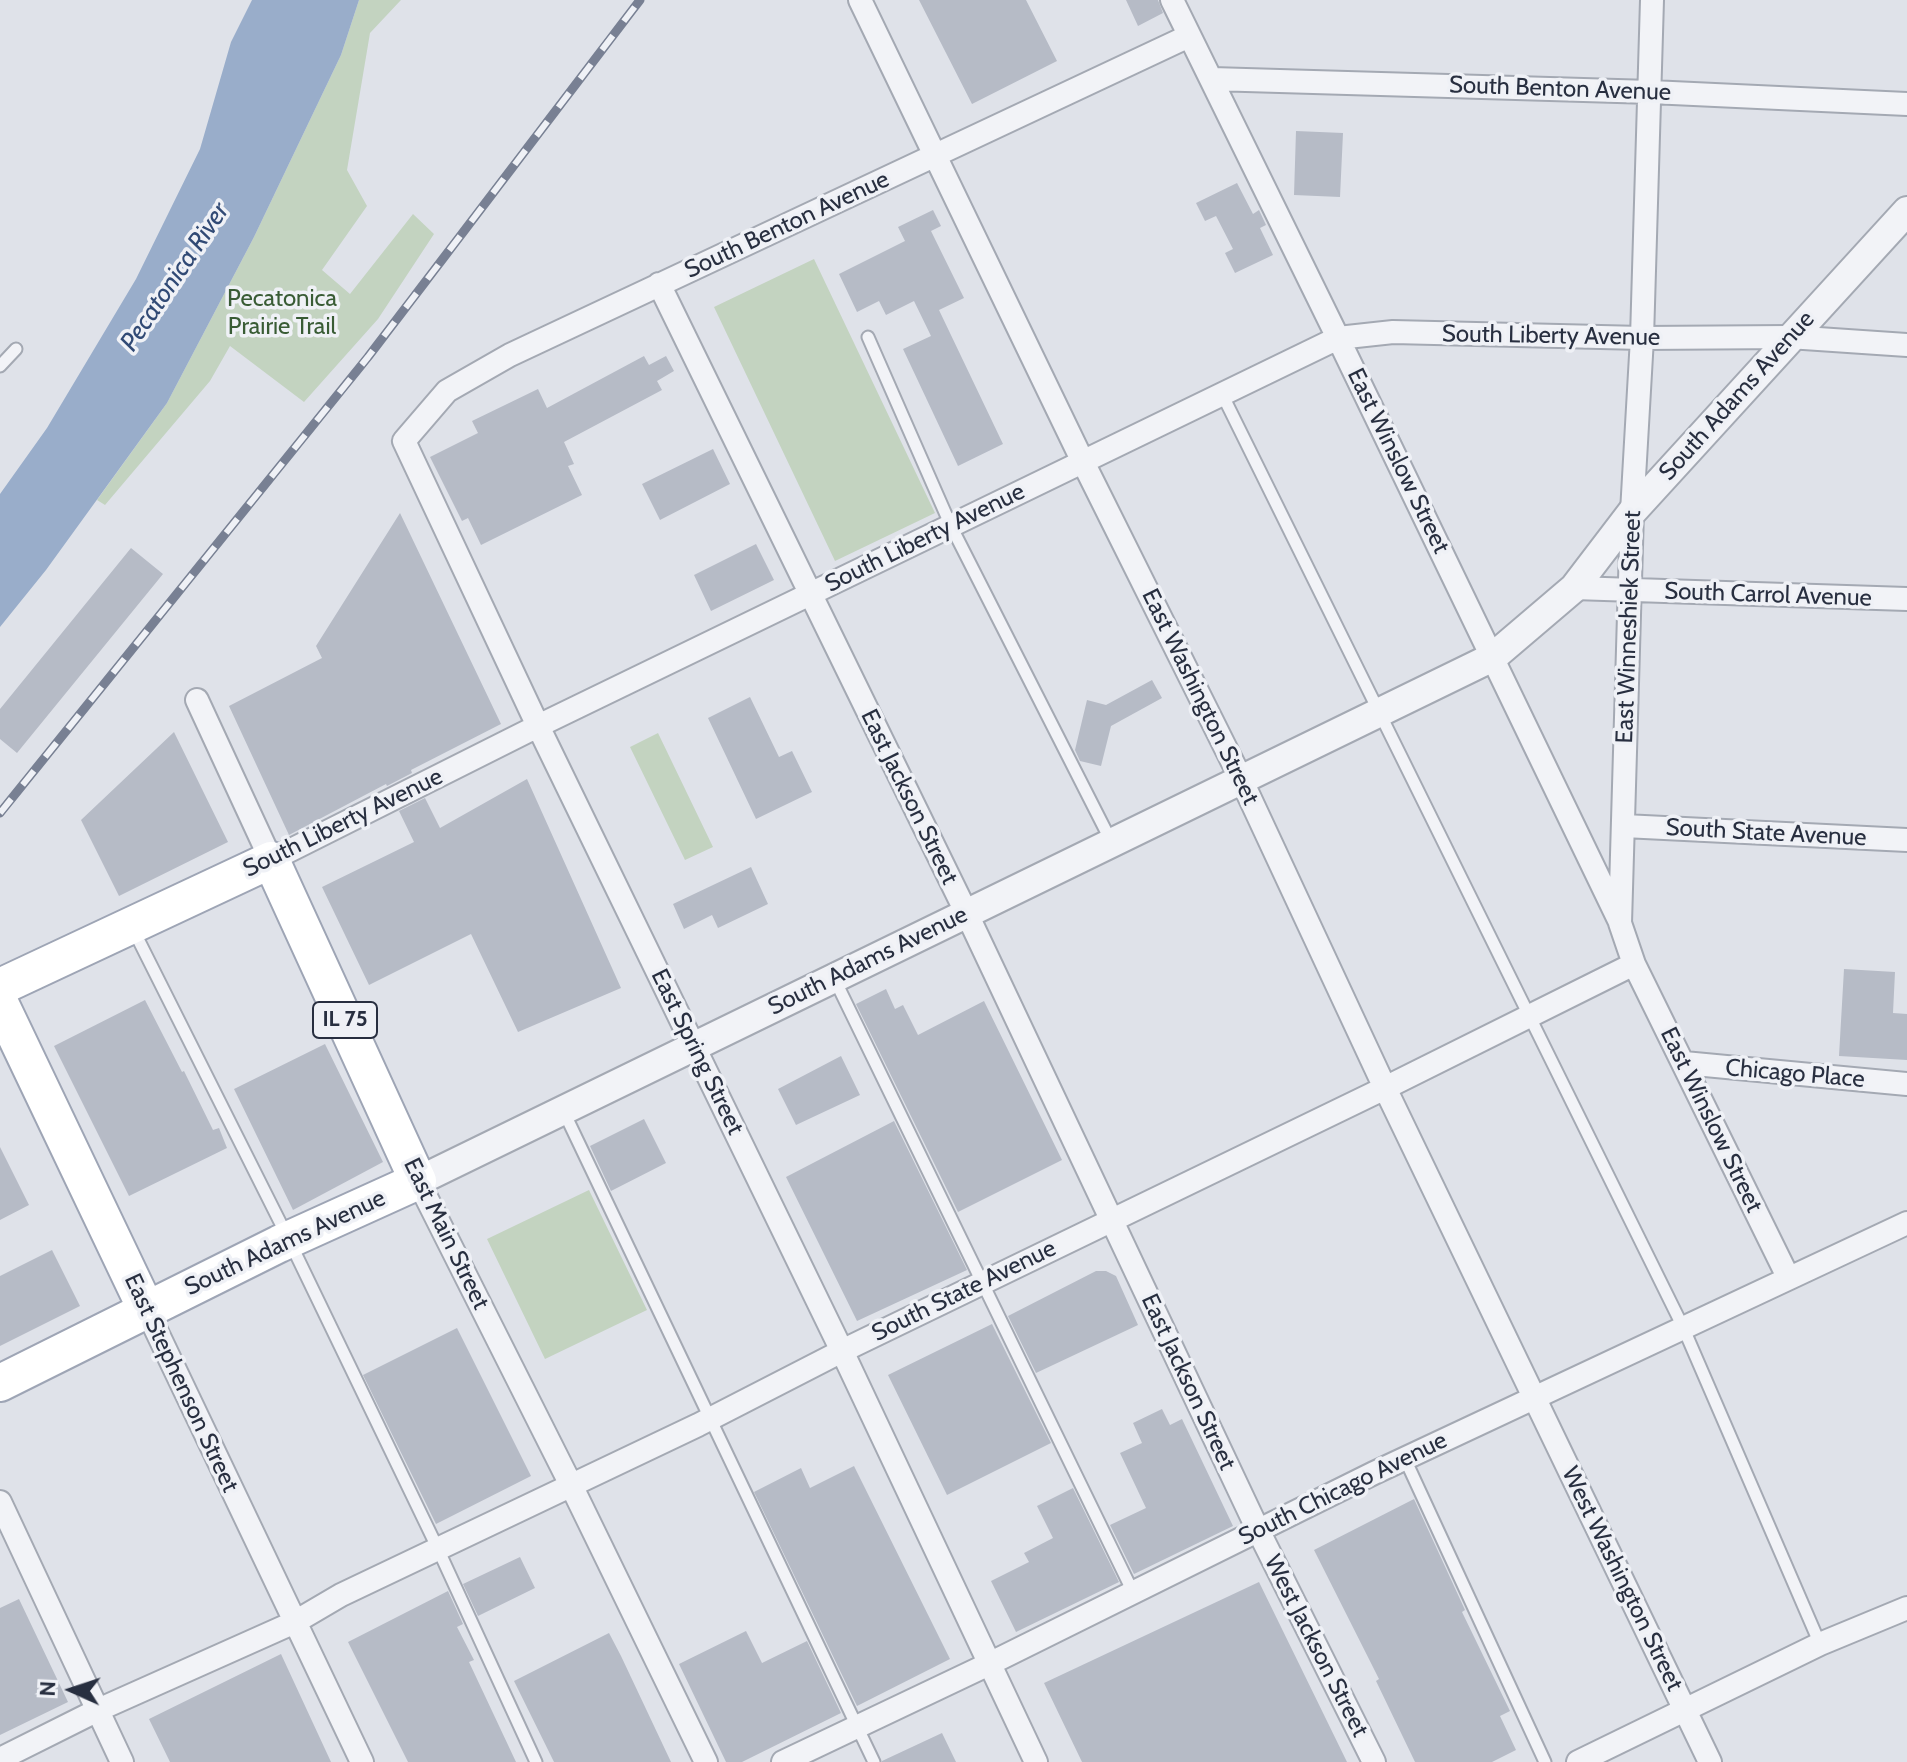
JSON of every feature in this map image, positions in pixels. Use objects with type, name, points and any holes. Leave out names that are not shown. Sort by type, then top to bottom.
[{"type":"main road","name":"South Liberty Avenue","points":[[0,987],[271,860]]},
{"type":"main road","name":"East Main Street","points":[[271,860],[418,1181]]},
{"type":"main road","name":"East Stephenson Street","points":[[0,1003],[146,1309]]},
{"type":"main road","name":"South Adams Avenue","points":[[0,1383],[146,1309],[418,1181]]},
{"type":"street","name":"East Washington Street","points":[[860,0],[1083,462],[1241,779],[1385,1088],[1534,1396]]},
{"type":"street","name":"East Winslow Street","points":[[1172,0],[1620,923]]},
{"type":"street","name":"East Winneshiek Street","points":[[1634,964],[1620,923],[1652,0]]},
{"type":"street","name":"South Benton Avenue","points":[[404,441],[447,391],[510,355],[1189,36]]},
{"type":"street","name":"South Benton Avenue","points":[[1212,79],[1651,92],[1907,104]]},
{"type":"street","name":"South Adams Avenue","points":[[418,1181],[1493,657],[1574,588],[1632,512],[1907,211]]},
{"type":"street","name":"East Jackson Street","points":[[659,284],[966,912],[1258,1530]]},
{"type":"street","name":"South Liberty Avenue","points":[[271,860],[538,726],[1338,338],[1393,332],[1642,338],[1789,337],[1907,345]]},
{"type":"street","name":"East Spring Street","points":[[404,441],[1036,1762]]},
{"type":"street","points":[[1574,588],[1630,590]]},
{"type":"street","name":"South Carrol Avenue","points":[[1630,590],[1907,599]]},
{"type":"street","name":"East Main Street","points":[[197,700],[271,860]]},
{"type":"street","name":"South State Avenue","points":[[1624,826],[1907,840]]},
{"type":"street","name":"East Winslow Street","points":[[1634,964],[1788,1277]]},
{"type":"street","name":"South State Avenue","points":[[0,1759],[98,1710],[295,1622],[341,1595],[709,1419],[1634,964]]},
{"type":"street","name":"Chicago Place","points":[[1684,1063],[1907,1084]]},
{"type":"street","name":"East Main Street","points":[[418,1181],[706,1762]]},
{"type":"street","name":"South Chicago Avenue","points":[[783,1762],[1534,1396],[1907,1223]]},
{"type":"street","name":"East Stephenson Street","points":[[146,1309],[362,1762]]},
{"type":"street","name":"West Washington Street","points":[[1534,1396],[1710,1762]]},
{"type":"street","points":[[0,1502],[122,1762]]},
{"type":"street","name":"West Jackson Street","points":[[1258,1530],[1374,1762]]},
{"type":"street","points":[[1578,1762],[1820,1644],[1907,1608]]},
{"type":"lane","points":[[868,337],[951,526],[1111,841]]},
{"type":"lane","points":[[0,366],[16,349]]},
{"type":"lane","points":[[1222,394],[1683,1327],[1820,1644]]},
{"type":"lane","points":[[131,925],[289,1240],[438,1549],[536,1762]]},
{"type":"lane","points":[[833,978],[1133,1592]]},
{"type":"lane","points":[[563,1109],[874,1762]]},
{"type":"lane","points":[[1405,1459],[1545,1762]]},
{"type":"green space","name":"Pecatonica Prairie Trail","points":[[359,0],[401,0],[370,33],[347,170],[367,206],[322,270],[350,294],[413,214],[434,234],[378,319],[304,402],[230,346],[210,381],[105,505],[97,500],[167,403],[254,237],[341,55]]},
{"type":"green space","points":[[814,259],[935,513],[835,561],[714,307]]},
{"type":"green space","points":[[658,733],[713,847],[685,860],[630,747]]},
{"type":"green space","points":[[589,1190],[647,1310],[545,1359],[487,1239]]},
{"type":"water","name":"Pecatonica River","points":[[252,0],[359,0],[341,55],[254,237],[167,403],[46,570],[0,627],[0,494],[47,428],[136,279],[200,149],[231,42]]},
{"type":"building","points":[[919,0],[1026,0],[1057,61],[972,104]]},
{"type":"building","points":[[1126,0],[1158,0],[1163,13],[1138,26]]},
{"type":"building","points":[[1296,131],[1343,133],[1340,197],[1294,195]]},
{"type":"building","points":[[1237,183],[1253,214],[1259,210],[1266,225],[1260,228],[1273,255],[1235,273],[1225,253],[1233,249],[1216,216],[1205,221],[1196,203]]},
{"type":"building","points":[[933,210],[941,226],[931,231],[964,298],[939,310],[1003,444],[958,466],[903,349],[931,336],[914,301],[886,315],[879,301],[857,312],[839,274],[905,241],[898,227]]},
{"type":"building","points":[[644,356],[649,365],[666,356],[674,371],[657,381],[662,390],[564,442],[574,464],[568,466],[582,495],[481,545],[468,518],[462,521],[430,457],[478,433],[472,421],[538,389],[547,408]]},
{"type":"building","points":[[713,449],[730,484],[660,520],[642,484]]},
{"type":"building","points":[[400,513],[501,724],[289,835],[229,706],[322,658],[316,646]]},
{"type":"building","points":[[756,544],[774,580],[711,611],[694,575]]},
{"type":"building","points":[[131,548],[163,574],[17,753],[0,739],[0,709]]},
{"type":"building","points":[[1152,680],[1162,698],[1111,726],[1101,766],[1080,761],[1075,750],[1087,700],[1106,705]]},
{"type":"building","points":[[750,697],[779,757],[792,751],[812,792],[756,819],[708,718]]},
{"type":"building","points":[[174,732],[228,842],[119,896],[81,820]]},
{"type":"building","points":[[527,779],[621,988],[518,1032],[471,934],[369,985],[322,887],[414,842],[399,811],[425,798],[440,828]]},
{"type":"building","points":[[751,867],[768,904],[718,928],[712,915],[684,929],[673,904]]},
{"type":"building","points":[[1844,969],[1895,972],[1893,1013],[1907,1014],[1907,1060],[1839,1056]]},
{"type":"building","points":[[886,989],[895,1009],[903,1005],[918,1035],[984,1001],[1062,1160],[958,1212],[856,1004]]},
{"type":"building","points":[[145,1000],[213,1130],[219,1128],[227,1148],[129,1196],[54,1046]]},
{"type":"building","points":[[325,1044],[383,1162],[293,1210],[234,1089]]},
{"type":"building","points":[[841,1056],[860,1095],[796,1125],[778,1089]]},
{"type":"building","points":[[644,1119],[666,1163],[611,1191],[590,1146]]},
{"type":"building","points":[[894,1121],[967,1270],[857,1321],[786,1177]]},
{"type":"building","points":[[0,1147],[29,1205],[0,1220]]},
{"type":"building","points":[[52,1250],[80,1306],[0,1346],[0,1276]]},
{"type":"building","points":[[1096,1271],[1106,1271],[1116,1276],[1138,1325],[1036,1373],[1008,1316]]},
{"type":"building","points":[[992,1324],[1051,1443],[947,1495],[888,1375]]},
{"type":"building","points":[[457,1328],[531,1476],[436,1524],[363,1375]]},
{"type":"building","points":[[1162,1409],[1170,1425],[1182,1419],[1233,1526],[1134,1574],[1110,1525],[1146,1508],[1120,1453],[1142,1443],[1133,1423]]},
{"type":"building","points":[[854,1466],[950,1659],[857,1706],[754,1492],[801,1468],[810,1488]]},
{"type":"building","points":[[1073,1488],[1119,1582],[1016,1632],[991,1581],[1029,1562],[1024,1553],[1053,1538],[1037,1506]]},
{"type":"building","points":[[1414,1499],[1465,1610],[1462,1612],[1510,1711],[1500,1716],[1516,1750],[1492,1762],[1415,1762],[1376,1681],[1379,1679],[1314,1550]]},
{"type":"building","points":[[520,1557],[535,1588],[478,1616],[463,1584]]},
{"type":"building","points":[[1259,1582],[1347,1762],[1082,1762],[1044,1683]]},
{"type":"building","points":[[448,1591],[463,1624],[457,1627],[474,1660],[469,1662],[516,1762],[408,1762],[348,1642]]},
{"type":"building","points":[[19,1599],[68,1702],[0,1735],[0,1608]]},
{"type":"building","points":[[746,1631],[762,1663],[807,1641],[841,1713],[742,1762],[726,1762],[679,1664]]},
{"type":"building","points":[[609,1633],[671,1762],[554,1762],[514,1681]]},
{"type":"building","points":[[281,1654],[331,1762],[170,1762],[149,1719]]},
{"type":"building","points":[[942,1733],[956,1762],[882,1762],[882,1761]]},
{"type":"railway","points":[[0,813],[368,357],[640,0]]}]
